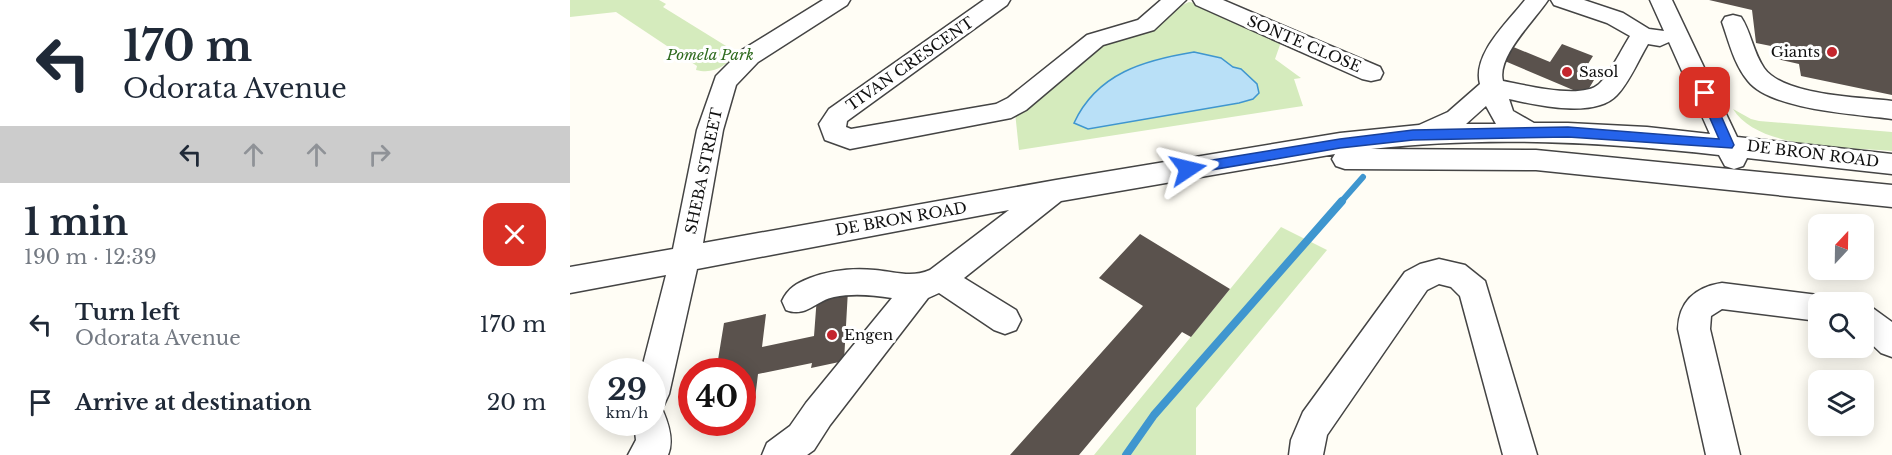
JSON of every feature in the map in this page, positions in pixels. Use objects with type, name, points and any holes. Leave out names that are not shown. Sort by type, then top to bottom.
[{"type":"street","name":"SHEBA STREET","points":[[661,358],[694,222],[710,130],[725,82],[750,56],[838,0]]},
{"type":"street","name":"TIVAN CRESCENT","points":[[984,3],[838,114],[832,124],[834,133],[850,139],[1002,112],[1017,104],[1095,40],[1141,27],[1175,0]]},
{"type":"street","name":"SONTE CLOSE","points":[[1204,0],[1371,73]]},
{"type":"street","points":[[1528,132],[1504,117],[1489,73],[1490,64],[1537,0]]},
{"type":"street","points":[[1562,0],[1615,18],[1642,35],[1680,41]]},
{"type":"street","points":[[1661,0],[1744,180]]},
{"type":"street","points":[[1733,22],[1756,75],[1765,85],[1795,96],[1892,110]]},
{"type":"street","points":[[1492,87],[1566,99],[1592,99],[1608,90],[1642,35]]},
{"type":"street","points":[[1413,135],[1449,123],[1466,112],[1492,87]]},
{"type":"street","name":"DE BRON ROAD","points":[[570,280],[1056,191],[1340,143],[1413,135],[1528,132],[1624,135],[1892,164]]},
{"type":"street","name":"DE BRON ROAD","points":[[1232,161],[1362,158],[1536,160],[1892,196]]},
{"type":"street","points":[[779,455],[802,438],[825,405],[929,284],[1056,191]]},
{"type":"street","points":[[1306,455],[1308,440],[1315,424],[1416,281],[1431,271],[1440,271],[1460,276],[1474,290],[1520,455]]},
{"type":"street","points":[[797,302],[809,291],[854,282],[929,284],[1005,320]]},
{"type":"street","points":[[1723,455],[1694,328],[1698,308],[1707,299],[1722,296],[1808,307]]},
{"type":"street","points":[[1874,326],[1892,343]]},
{"type":"green space","name":"Pomela Park","points":[[570,0],[659,0],[666,4],[663,7],[739,54],[715,70],[696,70],[697,66],[616,12],[570,17]]},
{"type":"green space","points":[[1189,2],[1281,42],[1275,59],[1301,78],[1294,79],[1303,106],[1019,150],[1015,112],[1096,46]]},
{"type":"green space","points":[[1733,109],[1759,121],[1892,132],[1892,151],[1829,147],[1782,139],[1762,132],[1745,122]]},
{"type":"green space","points":[[1281,227],[1327,250],[1196,408],[1196,455],[1094,455]]},
{"type":"water","points":[[1194,52],[1221,58],[1233,67],[1241,69],[1257,84],[1259,93],[1253,99],[1239,103],[1088,129],[1074,123],[1096,92],[1124,72],[1158,59]]},
{"type":"building","name":"Giants","points":[[1709,0],[1892,0],[1892,95],[1801,76],[1799,64],[1772,58],[1771,46],[1756,43],[1752,10]]},
{"type":"building","points":[[1562,44],[1593,56],[1581,75],[1594,80],[1585,95],[1500,59],[1511,46],[1550,62]]},
{"type":"building","points":[[1140,234],[1230,289],[1191,337],[1182,332],[1079,455],[1010,455],[1143,306],[1099,278]]},
{"type":"building","points":[[848,290],[844,361],[811,368],[812,363],[758,374],[756,390],[756,358],[718,358],[724,323],[766,314],[762,347],[814,336],[817,296]]},
{"type":"waterway","points":[[1341,202],[1363,177]]},
{"type":"waterway","points":[[1126,455],[1154,415],[1342,201]]},
{"type":"place","name":"Giants","points":[[1832,52]]},
{"type":"place","name":"Sasol","points":[[1567,72]]},
{"type":"place","name":"Engen","points":[[832,335]]},
{"type":"route","points":[[1188,169],[1340,143],[1413,135],[1473,132],[1568,132],[1727,145],[1705,93]]}]
